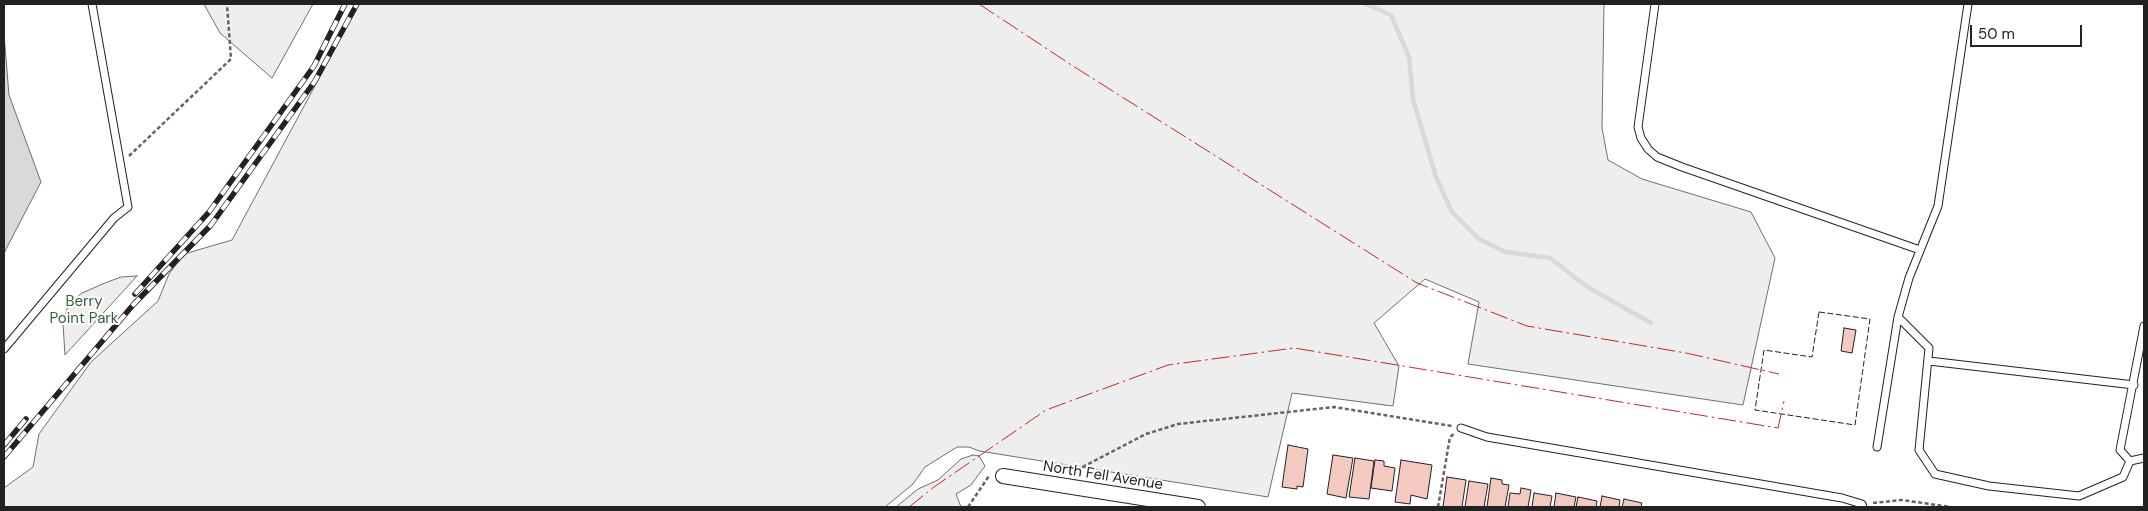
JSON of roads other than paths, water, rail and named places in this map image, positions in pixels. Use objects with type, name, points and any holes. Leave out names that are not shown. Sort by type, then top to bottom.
[{"type":"street","name":"North Fell Avenue","points":[[997,475],[1198,507]]},
{"type":"lane","points":[[4,349],[114,218],[128,206],[119,165],[92,4]]},
{"type":"lane","points":[[1656,4],[1638,127],[1641,138],[1648,149],[1657,157],[1682,167],[1920,250]]},
{"type":"lane","points":[[1877,447],[1898,318],[1909,278],[1938,206],[1968,4]]},
{"type":"lane","points":[[1898,318],[1929,348],[1919,450],[1936,474],[1988,486],[2079,496],[2123,477],[2130,460]]},
{"type":"lane","points":[[2130,460],[2120,450],[2144,326]]},
{"type":"lane","points":[[1929,361],[2134,385]]},
{"type":"lane","points":[[1461,428],[1487,437],[1842,498],[1862,506]]},
{"type":"lane","points":[[2130,460],[2144,458]]},
{"type":"waterway","points":[[1365,4],[1391,15],[1409,57],[1413,99],[1436,177],[1452,212],[1479,239],[1506,252],[1550,258],[1586,286],[1651,323]]},
{"type":"railway","points":[[135,294],[209,212],[314,66],[345,4]]},
{"type":"railway","points":[[4,457],[133,305],[211,225],[315,81],[357,4]]},
{"type":"railway","points":[[4,445],[26,419]]},
{"type":"park label","name":"Berry Point Park","points":[[84,310]]}]
